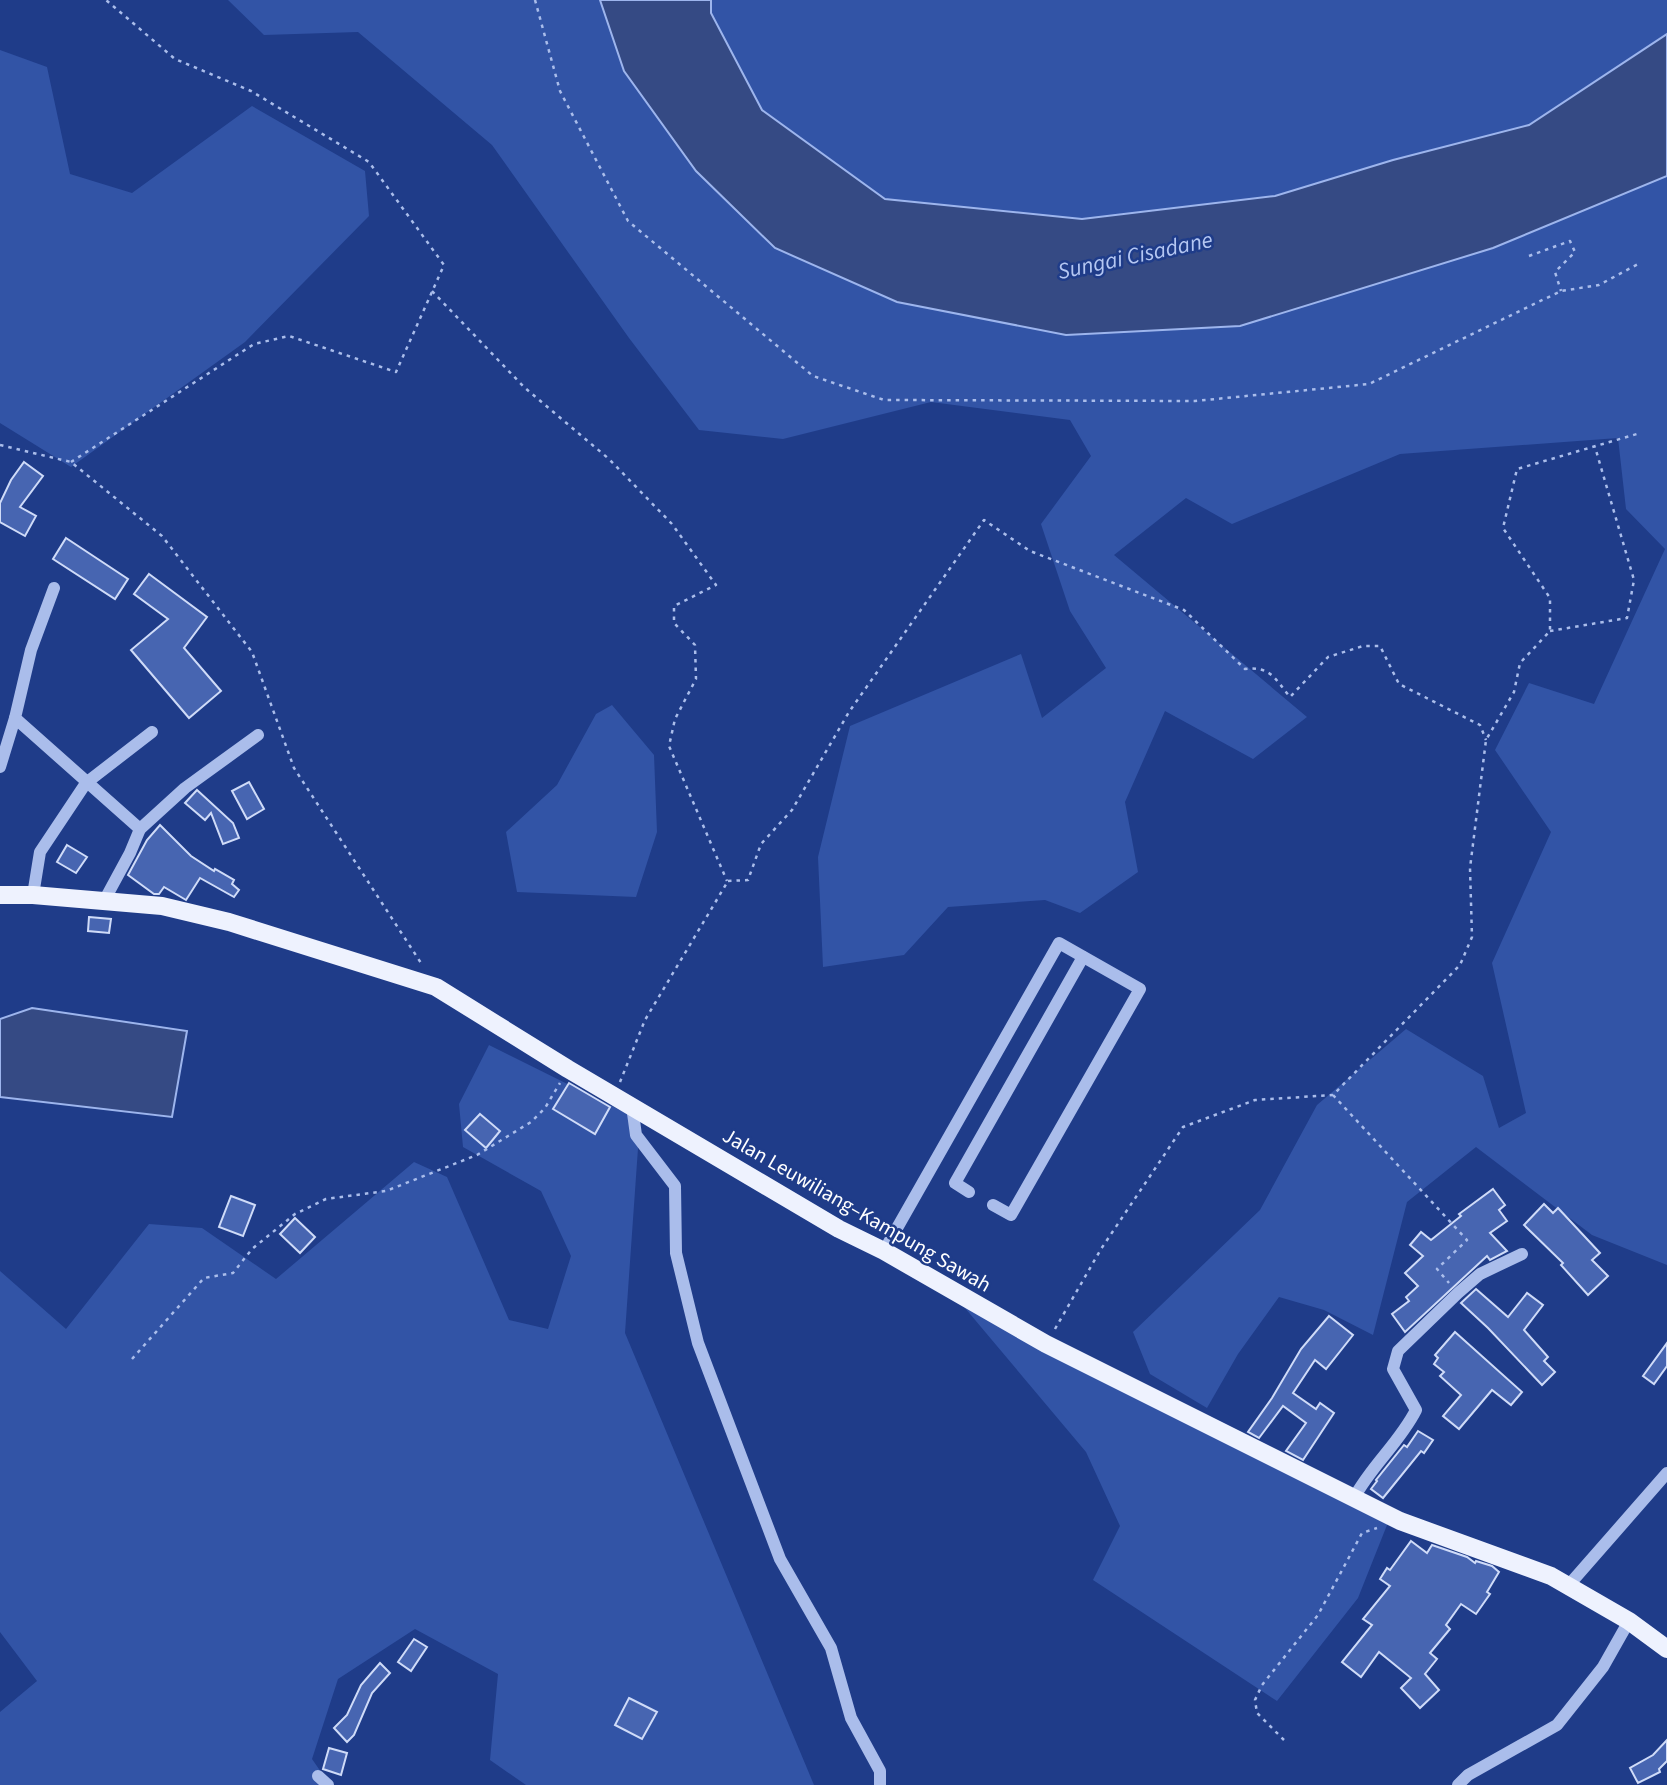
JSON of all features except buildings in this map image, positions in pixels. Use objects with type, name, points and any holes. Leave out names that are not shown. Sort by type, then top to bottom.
[{"type":"main road","name":"Jalan Leuwiliang–Kampung Sawah","points":[[0,895],[33,895],[162,906],[229,922],[436,987],[839,1229],[884,1251],[1046,1344],[1400,1521],[1550,1576],[1629,1621],[1667,1648]]},
{"type":"street","points":[[0,767],[31,650],[54,588]]},
{"type":"street","points":[[15,718],[140,829]]},
{"type":"street","points":[[33,895],[40,852],[86,783],[152,732]]},
{"type":"street","points":[[104,901],[140,829],[184,788],[258,735]]},
{"type":"street","points":[[884,1251],[1059,943],[1140,989],[1011,1215],[993,1205]]},
{"type":"street","points":[[969,1192],[955,1184],[1083,957]]},
{"type":"street","points":[[632,1106],[636,1136],[675,1186],[676,1253],[698,1343],[780,1559],[831,1648],[851,1718],[880,1771],[880,1785]]},
{"type":"street","points":[[1354,1498],[1365,1478],[1409,1424],[1416,1410],[1393,1369],[1398,1351],[1480,1274],[1522,1254]]},
{"type":"street","points":[[1568,1586],[1667,1473]]},
{"type":"street","points":[[1458,1785],[1468,1775],[1556,1725],[1603,1667],[1629,1621]]},
{"type":"path","points":[[71,463],[254,344],[289,336],[396,372],[444,265],[369,162],[251,91],[175,59],[106,0]]},
{"type":"path","points":[[535,0],[560,91],[628,221],[813,376],[884,400],[1195,401],[1369,384],[1560,292],[1599,285],[1640,263]]},
{"type":"path","points":[[1529,256],[1570,242],[1575,252],[1555,272],[1560,292]]},
{"type":"path","points":[[432,291],[525,388],[609,459],[672,524],[716,586],[674,606],[674,624],[695,645],[696,678],[675,719],[669,746],[728,881]]},
{"type":"path","points":[[1550,631],[1550,598],[1503,528],[1517,469],[1637,434]]},
{"type":"path","points":[[0,445],[71,463],[162,536],[252,652],[294,768],[421,964]]},
{"type":"path","points":[[1046,1344],[1101,1249],[1183,1127],[1255,1100],[1333,1095],[1460,965],[1472,937],[1470,868],[1486,740],[1514,692],[1520,663],[1550,631],[1627,618],[1634,580],[1595,446]]},
{"type":"path","points":[[728,881],[748,880],[761,844],[792,810],[849,712],[984,520],[1030,551],[1184,610],[1245,669],[1260,667],[1270,673],[1290,697],[1328,657],[1363,646],[1380,646],[1399,684],[1480,725],[1486,740]]},
{"type":"path","points":[[615,1096],[645,1020],[728,881]]},
{"type":"path","points":[[132,1359],[204,1278],[233,1273],[252,1249],[295,1214],[326,1199],[386,1191],[477,1155],[531,1122],[545,1108],[569,1069]]},
{"type":"path","points":[[1333,1095],[1467,1240],[1437,1269],[1458,1293]]},
{"type":"path","points":[[1284,1740],[1257,1713],[1255,1700],[1262,1685],[1318,1615],[1362,1533],[1400,1521]]},
{"type":"shaded area","points":[[228,0],[600,0],[624,71],[696,171],[1240,326],[1493,248],[1667,176],[1667,1265],[1592,1235],[1476,1147],[1407,1202],[1373,1335],[1324,1310],[1279,1297],[1238,1354],[1207,1408],[1150,1374],[1133,1332],[1260,1210],[1317,1105],[1406,1029],[1483,1076],[1499,1128],[1526,1113],[1492,963],[1551,832],[1495,750],[1529,683],[1594,704],[1665,549],[1626,509],[1618,438],[1400,454],[1232,524],[1186,498],[1114,555],[1307,717],[1253,759],[1165,711],[1125,802],[1138,872],[1080,913],[1045,900],[948,907],[904,955],[823,967],[818,857],[850,726],[1021,654],[1042,718],[1106,668],[1070,611],[1041,524],[1091,456],[1070,420],[931,402],[783,439],[699,430],[629,338],[492,145],[358,32],[264,35]]},
{"type":"shaded area","points":[[711,0],[1667,0],[1667,34],[1529,125],[1393,160],[1275,196],[1082,219],[885,199],[762,110],[711,13]]},
{"type":"shaded area","points":[[0,50],[47,67],[70,174],[132,193],[252,106],[365,171],[369,216],[245,342],[71,467],[0,423]]},
{"type":"shaded area","points":[[612,705],[654,755],[657,832],[636,897],[517,892],[506,832],[557,785],[596,714]]},
{"type":"shaded area","points":[[489,1045],[640,1120],[625,1333],[814,1785],[526,1785],[490,1760],[498,1674],[415,1629],[338,1679],[312,1759],[330,1785],[0,1785],[0,1712],[37,1681],[0,1632],[0,1271],[66,1329],[149,1224],[202,1228],[276,1279],[414,1162],[447,1177],[509,1320],[548,1329],[571,1256],[541,1191],[463,1147],[459,1104]]},
{"type":"shaded area","points":[[949,1289],[1389,1520],[1358,1598],[1277,1701],[1093,1580],[1120,1526],[1086,1452]]},
{"type":"water","name":"Sungai Cisadane","points":[[600,0],[711,0],[711,13],[762,110],[885,199],[1082,219],[1275,196],[1393,160],[1529,125],[1667,34],[1667,176],[1493,248],[1240,326],[1066,335],[897,302],[775,248],[696,171],[624,71]]},
{"type":"water","points":[[32,1008],[187,1031],[172,1117],[0,1097],[0,1019]]}]
